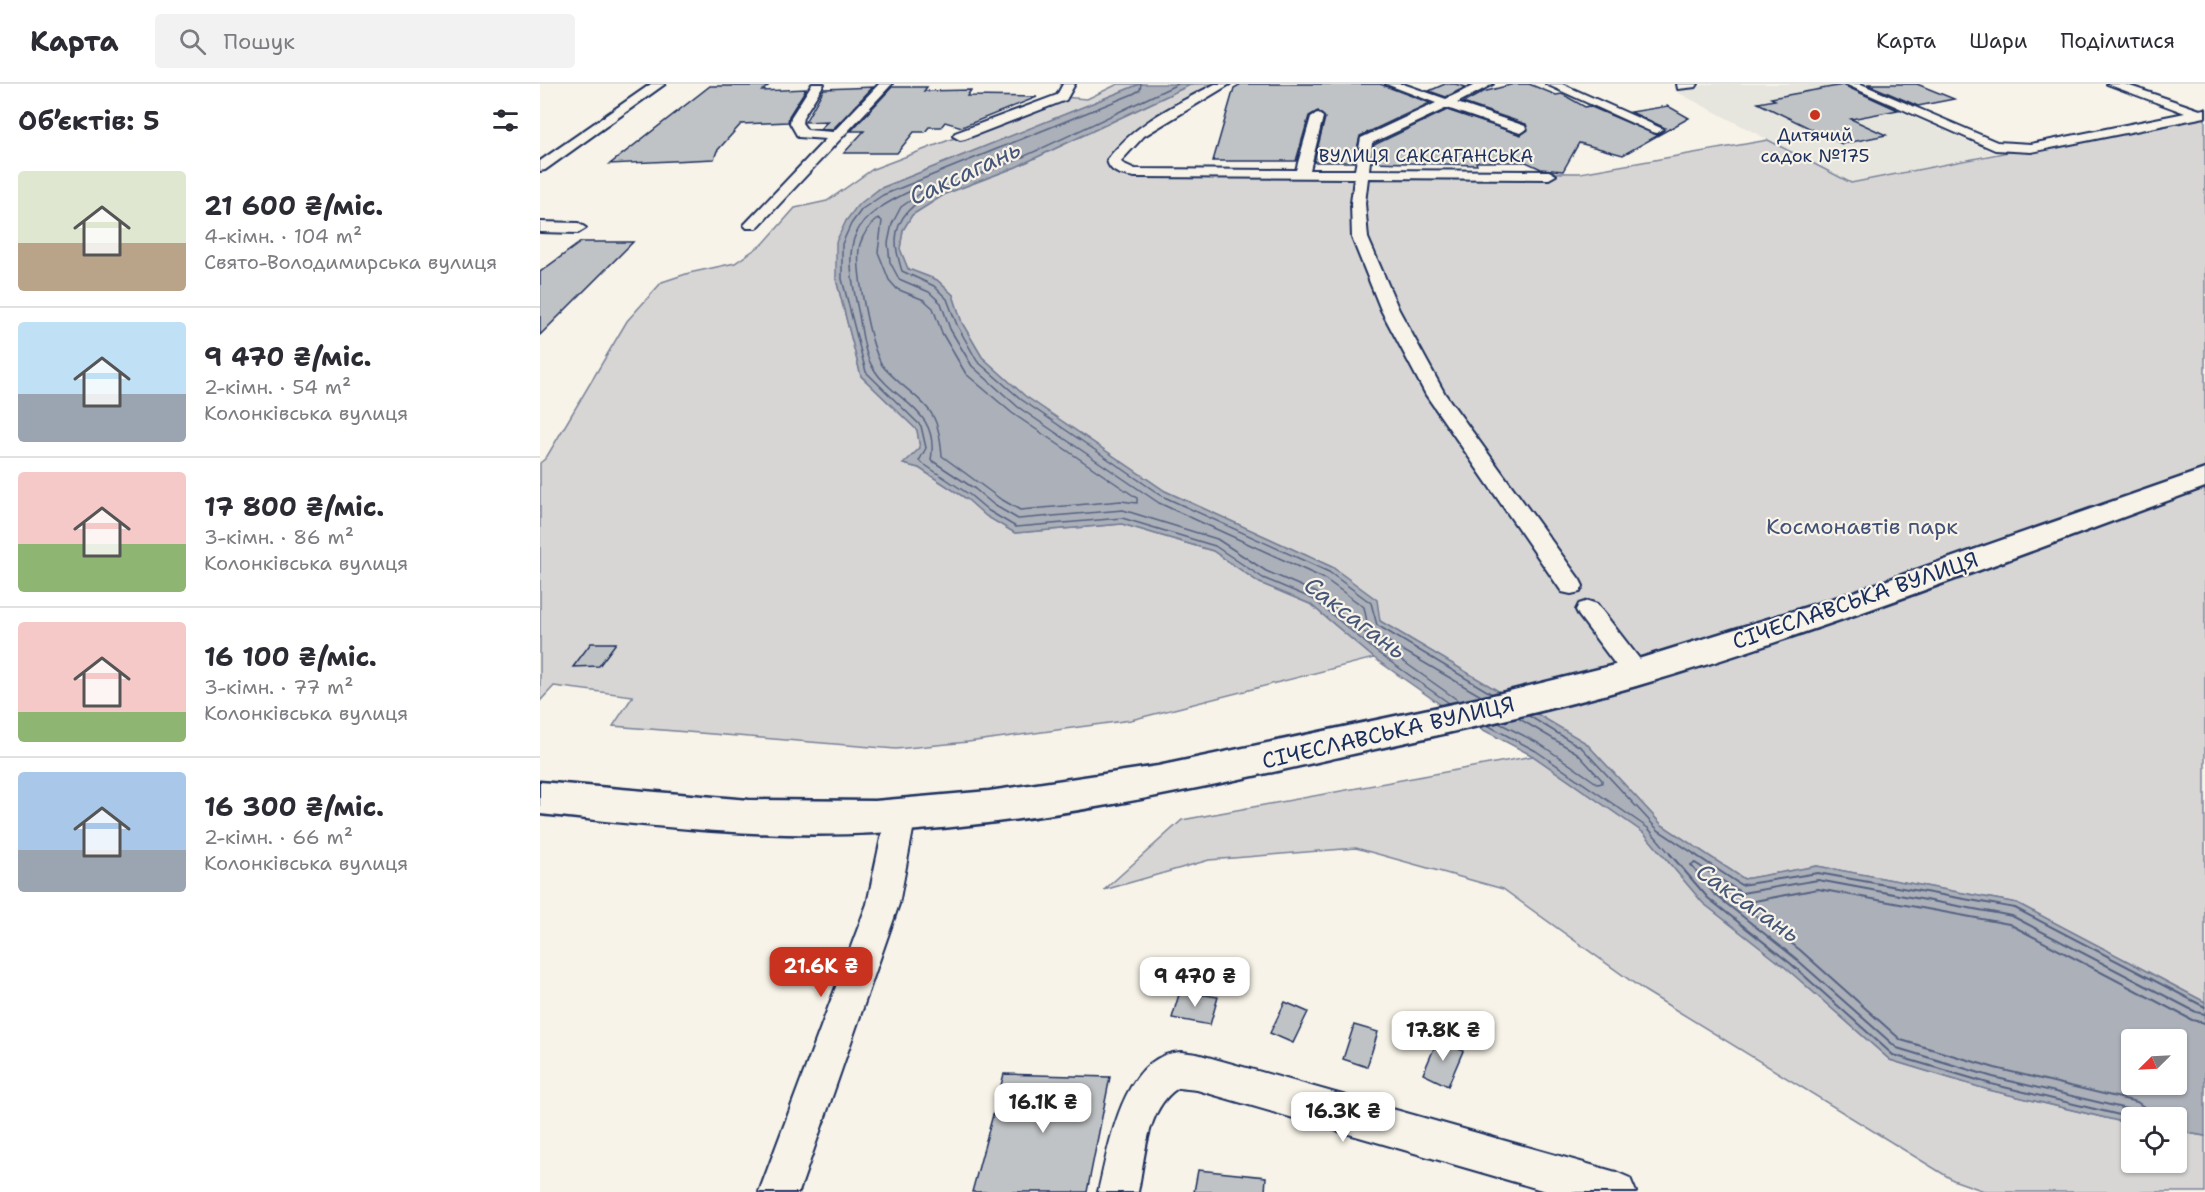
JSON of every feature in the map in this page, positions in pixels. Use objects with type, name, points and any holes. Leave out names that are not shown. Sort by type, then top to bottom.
[{"type":"main road","name":"СІЧЕСЛАВСЬКА ВУЛИЦЯ","points":[[540,798],[739,817],[812,818],[901,814],[978,807],[1114,789],[1219,770],[1539,698],[1636,673],[1822,615],[2205,477]]},
{"type":"street","points":[[540,167],[659,84]]},
{"type":"street","points":[[818,84],[797,117],[796,123],[803,134],[838,136]]},
{"type":"street","points":[[752,225],[886,84]]},
{"type":"street","points":[[960,136],[1062,96],[1069,84]]},
{"type":"street","name":"ВУЛИЦЯ САКСАГАНСЬКА","points":[[1224,84],[1171,111],[1139,133],[1114,160],[1115,165],[1123,171],[1135,173],[1549,175]]},
{"type":"street","points":[[1392,84],[1520,129]]},
{"type":"street","points":[[1487,84],[1368,138],[1358,203],[1360,238],[1390,310],[1436,395],[1571,586]]},
{"type":"street","points":[[1552,84],[1657,129]]},
{"type":"street","points":[[1851,84],[1983,141],[2006,148],[2031,148],[2202,113]]},
{"type":"street","points":[[2113,84],[2202,113]]},
{"type":"street","name":"ВУЛИЦЯ САКСАГАНСЬКА","points":[[1302,173],[1317,117]]},
{"type":"street","points":[[540,227],[578,228]]},
{"type":"street","points":[[1588,610],[1636,673]]},
{"type":"street","points":[[779,1192],[883,904],[901,814]]},
{"type":"street","points":[[1118,1192],[1136,1117],[1149,1088],[1174,1071],[1197,1072],[1616,1192]]},
{"type":"shaded area","name":"Дитячий садок №175","points":[[1710,84],[1838,84],[1995,153],[1851,183],[1675,91]]},
{"type":"green space","points":[[1118,84],[1140,84],[879,189],[846,221],[836,279],[861,376],[917,430],[920,448],[904,464],[919,468],[967,499],[986,516],[1015,533],[1122,524],[1213,551],[1260,583],[1310,604],[1374,658],[1131,720],[968,742],[896,749],[613,726],[633,696],[554,686],[540,701],[540,463],[546,458],[627,321],[662,282],[689,273],[735,263],[764,243],[795,208],[827,201],[873,169],[1062,97],[1087,99]]},
{"type":"green space","name":"Космонавтів парк","points":[[1192,84],[1224,84],[1171,112],[1114,160],[1123,171],[1580,173],[1768,140],[1851,183],[2205,113],[2205,1002],[2017,903],[1817,866],[1744,879],[1662,825],[1586,743],[1380,621],[1332,567],[1165,491],[1025,396],[982,357],[962,323],[953,295],[937,280],[908,269],[900,249],[903,230],[912,215],[945,194],[1016,167]]},
{"type":"green space","points":[[1533,756],[1644,833],[1703,903],[1786,968],[1890,1060],[1989,1090],[2121,1122],[2121,1173],[2187,1173],[2187,1133],[2205,1136],[2205,1192],[1987,1192],[1953,1180],[1645,991],[1503,889],[1356,848],[1209,860],[1104,890],[1182,820]]},
{"type":"water","name":"Саксагань","points":[[1140,84],[1192,84],[1016,167],[945,194],[912,215],[903,230],[900,249],[908,269],[937,280],[953,295],[962,323],[982,357],[1025,396],[1165,491],[1332,567],[1377,600],[1380,621],[1586,743],[1662,825],[1744,879],[1817,866],[2017,903],[2205,1002],[2205,1136],[2187,1133],[2187,1107],[2121,1107],[2121,1122],[1989,1090],[1890,1060],[1786,968],[1703,903],[1644,833],[1533,756],[1457,716],[1374,658],[1310,604],[1260,583],[1213,551],[1122,524],[1015,533],[986,516],[967,499],[919,468],[903,464],[920,448],[917,430],[861,376],[836,279],[836,242],[846,221],[857,206],[879,189]]},
{"type":"building","points":[[1241,84],[1380,84],[1430,103],[1360,136],[1354,162],[1314,162],[1325,118],[1318,111],[1309,116],[1296,161],[1213,161],[1234,88]]},
{"type":"building","points":[[1445,84],[1466,87],[1446,97],[1429,91]]},
{"type":"building","points":[[1514,84],[1529,84],[1556,95],[1562,94],[1585,107],[1589,106],[1657,135],[1665,128],[1631,112],[1668,106],[1689,118],[1623,155],[1579,143],[1563,171],[1541,169],[1526,162],[1476,162],[1477,165],[1372,162],[1374,145],[1447,110],[1521,135],[1528,130],[1526,124],[1463,103],[1483,92]]},
{"type":"building","points":[[1867,84],[1917,84],[1954,99],[1918,106]]},
{"type":"building","points":[[1843,85],[1898,110],[1851,119],[1886,135],[1842,144],[1758,103],[1775,100],[1771,98]]},
{"type":"building","points":[[710,86],[768,86],[762,91],[806,89],[789,116],[788,122],[741,124],[717,151],[714,159],[610,164]]},
{"type":"building","points":[[873,87],[832,130],[820,129],[828,121],[805,122],[824,89]]},
{"type":"building","points":[[892,87],[927,87],[924,91],[971,90],[967,96],[1037,97],[962,127],[945,122],[941,127],[929,127],[925,132],[914,132],[897,153],[844,153],[864,131],[851,131]]},
{"type":"building","points":[[581,242],[633,242],[540,335],[540,272]]},
{"type":"building","points":[[591,643],[616,643],[599,666],[573,667]]},
{"type":"building","points":[[1180,991],[1218,997],[1210,1025],[1172,1018]]},
{"type":"building","points":[[1285,1002],[1308,1012],[1293,1043],[1270,1033]]},
{"type":"building","points":[[1354,1025],[1378,1032],[1367,1067],[1343,1059]]},
{"type":"building","points":[[1438,1039],[1463,1051],[1448,1086],[1423,1074]]},
{"type":"building","points":[[1004,1074],[1110,1077],[1087,1192],[972,1192]]},
{"type":"building","points":[[1198,1170],[1266,1177],[1265,1192],[1194,1192]]},
{"type":"place","name":"Дитячий садок №175","points":[[1815,115]]}]
